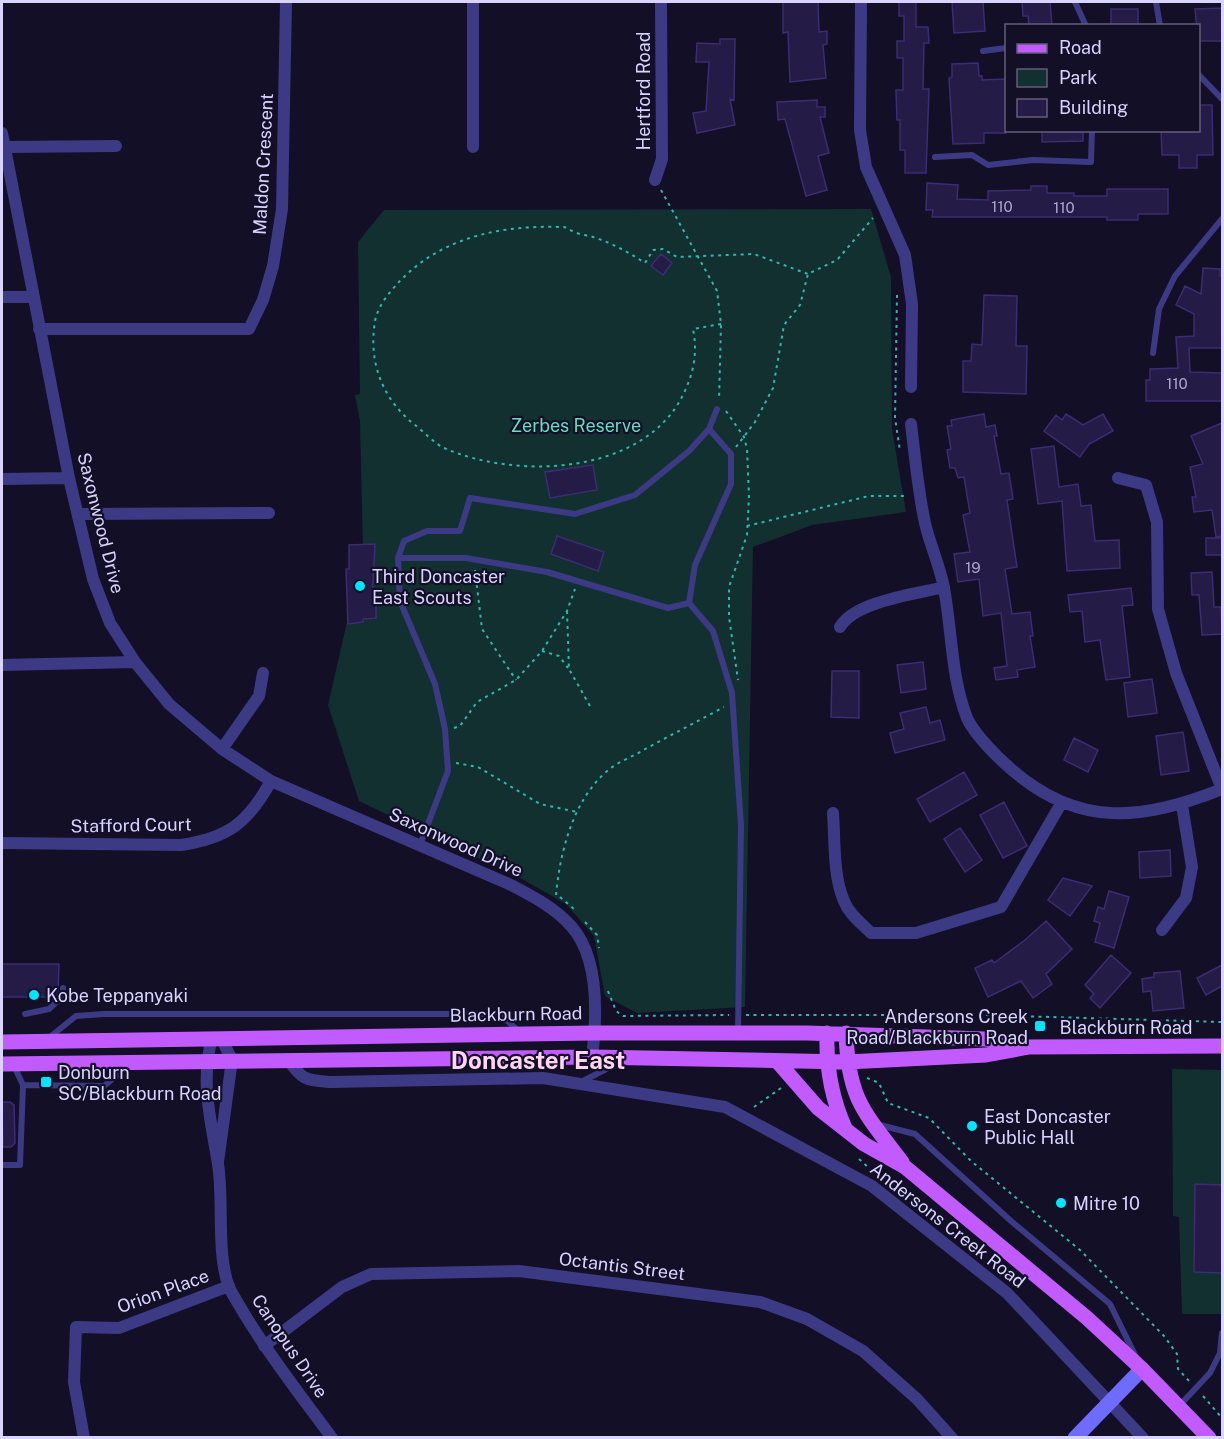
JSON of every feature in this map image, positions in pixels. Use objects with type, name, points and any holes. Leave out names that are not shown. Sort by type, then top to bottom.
[{"type":"main road","name":"Blackburn Road","points":[[2,1042],[595,1033],[846,1033],[985,1039],[1029,1047]]},
{"type":"main road","points":[[827,1033],[826,1061],[845,1128]]},
{"type":"main road","name":"Andersons Creek Road","points":[[846,1033],[847,1062],[854,1094],[872,1123],[905,1167]]},
{"type":"main road","points":[[98,1041],[100,1063]]},
{"type":"main road","name":"Blackburn Road","points":[[7,1064],[592,1057],[847,1062],[986,1055],[1029,1047],[1222,1046]]},
{"type":"main road","name":"Andersons Creek Road","points":[[777,1060],[818,1108],[864,1144],[905,1167],[1087,1318],[1142,1369],[1209,1437]]},
{"type":"street","name":"Maldon Crescent","points":[[39,329],[249,329],[263,300],[273,266],[282,209],[285,2]]},
{"type":"street","points":[[473,2],[473,147]]},
{"type":"street","name":"Hertford Road","points":[[655,180],[662,159],[661,2]]},
{"type":"street","points":[[861,2],[860,130],[866,167],[905,255],[912,304],[911,387]]},
{"type":"street","name":"Saxonwood Drive","points":[[2,133],[69,478],[93,579],[110,622],[135,662],[169,704],[222,749],[271,781],[542,901],[573,927],[585,950],[592,977],[595,1033],[592,1057]]},
{"type":"street","points":[[4,147],[116,147]]},
{"type":"street","points":[[2,297],[33,297]]},
{"type":"street","points":[[911,424],[925,523],[944,587],[953,657],[968,719],[999,759],[1035,790],[1062,802],[1104,813],[1148,813],[1182,805],[1222,789],[1176,673],[1158,609],[1156,522],[1146,485],[1118,478]]},
{"type":"street","points":[[2,478],[69,478]]},
{"type":"street","points":[[78,514],[269,513]]},
{"type":"street","points":[[840,627],[843,622],[870,605],[944,587]]},
{"type":"street","points":[[2,665],[135,662]]},
{"type":"street","points":[[222,749],[259,696],[263,673]]},
{"type":"street","name":"Stafford Court","points":[[2,843],[181,845],[208,841],[234,828],[256,808],[271,781]]},
{"type":"street","points":[[833,813],[838,879],[844,901],[854,916],[871,933],[916,933],[1001,907],[1062,802]]},
{"type":"street","points":[[1162,930],[1186,898],[1192,867],[1182,805]]},
{"type":"street","points":[[216,1038],[232,1060]]},
{"type":"street","name":"Canopus Drive","points":[[216,1038],[206,1061],[212,1143],[218,1164]]},
{"type":"street","name":"Andersons Creek Road","points":[[288,1059],[298,1075],[320,1081],[543,1078],[725,1107],[873,1186],[1007,1293],[1143,1437]]},
{"type":"street","name":"Canopus Drive","points":[[232,1060],[218,1164],[222,1246],[229,1286],[264,1346],[332,1437]]},
{"type":"street","name":"Octantis Street","points":[[264,1346],[342,1287],[371,1274],[519,1271],[760,1302],[807,1319],[863,1351],[917,1399],[952,1437]]},
{"type":"street","name":"Orion Place","points":[[84,1437],[74,1382],[76,1327],[119,1328],[229,1286]]},
{"type":"street","points":[[1075,1437],[1108,1400],[1142,1369]]},
{"type":"lane","points":[[1075,2],[1085,24]]},
{"type":"lane","points":[[1156,2],[1160,24]]},
{"type":"lane","points":[[982,51],[1005,48]]},
{"type":"lane","points":[[1200,76],[1222,99]]},
{"type":"lane","points":[[935,157],[972,154],[988,165],[1033,160],[1092,162],[1092,132]]},
{"type":"lane","points":[[1153,353],[1159,309],[1175,276],[1222,219]]},
{"type":"lane","points":[[420,846],[448,771],[448,764],[446,729],[435,684],[400,602],[398,558],[404,541],[427,531],[460,531],[470,498],[575,514],[635,495],[689,451],[709,429],[718,406]]},
{"type":"lane","points":[[709,429],[731,454],[730,484],[695,565],[690,603],[713,631],[730,684],[741,826],[738,1033]]},
{"type":"lane","points":[[398,558],[474,559],[547,572],[668,608],[690,603]]},
{"type":"lane","points":[[25,1014],[49,1009],[63,996],[63,988]]},
{"type":"lane","points":[[45,1042],[76,1016],[104,1014],[499,1014],[523,1034]]},
{"type":"lane","points":[[579,1084],[632,1057]]},
{"type":"lane","points":[[23,1085],[104,1086],[135,1062]]},
{"type":"lane","points":[[2,1165],[20,1165],[23,1085],[7,1064]]},
{"type":"lane","points":[[872,1123],[915,1134],[1011,1221],[1110,1304],[1142,1369]]},
{"type":"lane","points":[[1179,1406],[1210,1373],[1220,1353],[1222,1333]]},
{"type":"path","points":[[556,895],[564,848],[578,812],[594,787],[611,768],[724,706],[721,688],[739,680],[729,618],[729,587],[747,526],[749,496],[747,448],[744,437],[718,406],[721,324],[717,291],[655,180]]},
{"type":"path","points":[[721,324],[693,328],[695,347],[693,369],[682,398],[662,423],[633,445],[614,453],[569,465],[539,468],[502,464],[441,447],[398,408],[387,394],[375,368],[374,326],[382,302],[416,266],[453,243],[525,225],[553,229],[561,227],[616,246],[645,263],[653,250],[663,249],[677,257],[698,254],[754,254],[808,274],[837,260],[882,207]]},
{"type":"path","points":[[731,454],[755,422],[773,388],[784,325],[800,305],[808,274]]},
{"type":"path","points":[[747,526],[869,496],[908,496]]},
{"type":"path","points":[[474,559],[482,629],[516,680]]},
{"type":"path","points":[[446,729],[460,726],[477,702],[516,680],[542,651],[567,611],[578,581]]},
{"type":"path","points":[[567,611],[569,669]]},
{"type":"path","points":[[542,651],[559,656],[590,706]]},
{"type":"path","points":[[448,764],[478,767],[540,804],[578,812]]},
{"type":"path","points":[[612,1000],[616,1011],[623,1016],[982,1015],[1222,1022]]},
{"type":"path","points":[[849,1077],[876,1080],[888,1103],[929,1118],[971,1161],[1080,1250],[1164,1336],[1177,1354],[1178,1368],[1222,1418]]},
{"type":"path","points":[[741,1115],[795,1080]]},
{"type":"green space","name":"Zerbes Reserve","points":[[871,209],[891,277],[892,429],[906,512],[812,525],[753,547],[745,1007],[637,1013],[605,996],[594,936],[566,904],[522,879],[359,801],[328,705],[363,552],[360,421],[355,395],[360,394],[358,242],[384,210]]},
{"type":"green space","points":[[1172,1069],[1222,1070],[1222,1314],[1182,1314],[1179,1217],[1173,1216]]},
{"type":"building","points":[[783,2],[818,2],[819,32],[827,31],[827,44],[823,45],[826,78],[790,82],[788,32],[783,33]]},
{"type":"building","points":[[899,2],[916,2],[916,27],[928,27],[929,43],[924,43],[923,89],[929,89],[926,173],[905,173],[905,150],[900,150],[900,120],[897,120],[896,90],[903,90],[903,58],[897,58],[897,41],[904,41],[904,16],[899,16]]},
{"type":"building","points":[[952,2],[983,2],[985,31],[954,33]]},
{"type":"building","points":[[1022,2],[1050,2],[1052,24],[1029,24],[1028,16],[1023,16]]},
{"type":"building","points":[[1222,8],[1222,41],[1200,41],[1200,24],[1196,24],[1195,9]]},
{"type":"building","points":[[1111,9],[1138,9],[1138,24],[1111,24]]},
{"type":"building","points":[[720,39],[735,39],[734,100],[730,99],[735,125],[697,133],[693,113],[706,111],[709,62],[696,62],[697,43],[720,44]]},
{"type":"building","points":[[978,63],[979,76],[982,76],[982,80],[1005,79],[1006,133],[984,133],[984,143],[953,144],[949,78],[952,77],[952,64]]},
{"type":"building","points":[[817,100],[817,107],[825,107],[825,117],[820,117],[829,153],[818,156],[827,190],[806,196],[785,119],[778,120],[777,102]]},
{"type":"building","points":[[1200,105],[1212,105],[1213,155],[1197,155],[1197,168],[1179,168],[1179,155],[1162,155],[1161,132],[1200,132]]},
{"type":"building","points":[[1042,132],[1083,132],[1083,141],[1042,142]]},
{"type":"building","points":[[927,183],[958,185],[957,199],[988,200],[988,191],[1031,190],[1031,186],[1047,186],[1047,193],[1074,193],[1074,196],[1107,196],[1107,189],[1168,189],[1168,214],[1138,214],[1138,220],[1107,220],[1107,217],[932,217],[933,210],[926,210]]},
{"type":"building","points":[[661,254],[672,263],[663,275],[651,266]]},
{"type":"building","points":[[1203,268],[1220,269],[1220,276],[1222,276],[1222,348],[1189,348],[1190,372],[1222,373],[1222,401],[1146,401],[1146,380],[1150,380],[1150,369],[1178,368],[1176,337],[1194,336],[1194,314],[1176,305],[1185,286],[1201,294]]},
{"type":"building","points":[[984,295],[1017,296],[1016,346],[1027,346],[1026,394],[963,392],[963,361],[971,361],[972,344],[982,345]]},
{"type":"building","points":[[984,414],[986,427],[995,425],[997,436],[994,436],[1001,474],[1009,473],[1013,499],[1007,500],[1017,567],[1005,569],[1012,614],[1030,612],[1033,636],[1030,636],[1035,667],[1017,670],[1018,677],[996,680],[994,668],[1007,666],[1001,613],[983,616],[979,579],[958,582],[954,554],[970,552],[963,515],[970,513],[964,477],[958,478],[955,468],[950,468],[947,450],[951,449],[947,426],[952,426],[951,420]]},
{"type":"building","points":[[1066,414],[1083,425],[1103,414],[1113,431],[1089,444],[1080,457],[1044,431],[1056,415],[1062,420]]},
{"type":"building","points":[[1222,423],[1222,536],[1216,537],[1212,510],[1194,512],[1192,497],[1196,497],[1190,467],[1203,464],[1191,436]]},
{"type":"building","points":[[1054,446],[1059,487],[1078,484],[1081,506],[1091,505],[1095,541],[1119,540],[1120,568],[1067,571],[1062,501],[1038,504],[1031,449]]},
{"type":"building","points":[[593,465],[597,490],[550,498],[545,472]]},
{"type":"building","points":[[557,536],[604,552],[598,571],[551,554]]},
{"type":"building","points":[[1206,538],[1222,538],[1222,555],[1206,555]]},
{"type":"building","name":"Third Doncaster East Scouts","points":[[375,544],[372,602],[376,602],[376,618],[348,624],[346,569],[349,569],[349,545]]},
{"type":"building","points":[[1212,572],[1214,607],[1221,607],[1222,634],[1202,635],[1199,595],[1192,595],[1191,573]]},
{"type":"building","points":[[1131,588],[1133,605],[1122,606],[1130,677],[1106,680],[1100,640],[1085,642],[1082,611],[1070,612],[1068,595]]},
{"type":"building","points":[[923,662],[926,689],[901,693],[897,665]]},
{"type":"building","points":[[832,671],[859,671],[859,718],[831,717]]},
{"type":"building","points":[[1152,679],[1157,713],[1128,717],[1124,683]]},
{"type":"building","points":[[926,707],[930,723],[940,720],[945,740],[895,753],[890,733],[904,729],[900,713]]},
{"type":"building","points":[[1183,732],[1189,771],[1161,775],[1156,736]]},
{"type":"building","points":[[1074,738],[1098,750],[1088,772],[1064,760]]},
{"type":"building","points":[[964,772],[977,795],[930,822],[917,799]]},
{"type":"building","points":[[1004,802],[1027,846],[1003,858],[980,815]]},
{"type":"building","points":[[960,828],[982,860],[965,872],[944,839]]},
{"type":"building","points":[[1170,850],[1171,876],[1140,878],[1139,852]]},
{"type":"building","points":[[1063,878],[1092,886],[1070,916],[1048,900]]},
{"type":"building","points":[[1109,891],[1129,897],[1114,948],[1095,942],[1100,923],[1094,921],[1098,907],[1104,909]]},
{"type":"building","points":[[1046,921],[1072,949],[1046,974],[1052,984],[1033,998],[1021,981],[988,997],[975,968],[992,960],[994,963]]},
{"type":"building","points":[[1111,955],[1131,973],[1100,1008],[1090,998],[1094,994],[1085,985]]},
{"type":"building","points":[[2,964],[59,964],[58,994],[54,997],[2,997]]},
{"type":"building","points":[[1222,965],[1222,986],[1206,995],[1197,978]]},
{"type":"building","points":[[1180,971],[1184,1008],[1153,1011],[1151,991],[1143,992],[1142,979],[1154,977],[1154,973]]},
{"type":"building","points":[[2,1102],[10,1102],[14,1105],[15,1143],[11,1147],[3,1147]]},
{"type":"building","points":[[1195,1184],[1222,1185],[1222,1273],[1194,1272]]},
{"type":"place","name":"Third Doncaster East Scouts","points":[[360,586]]},
{"type":"place","name":"Kobe Teppanyaki","points":[[34,995]]},
{"type":"place","name":"Andersons Creek Road/Blackburn Road","points":[[1040,1026]]},
{"type":"place","name":"Donburn SC/Blackburn Road","points":[[46,1082]]},
{"type":"place","name":"East Doncaster Public Hall","points":[[972,1126]]},
{"type":"place","name":"Mitre 10","points":[[1061,1203]]},
{"type":"district","name":"Doncaster East","points":[[538,1060]]}]
